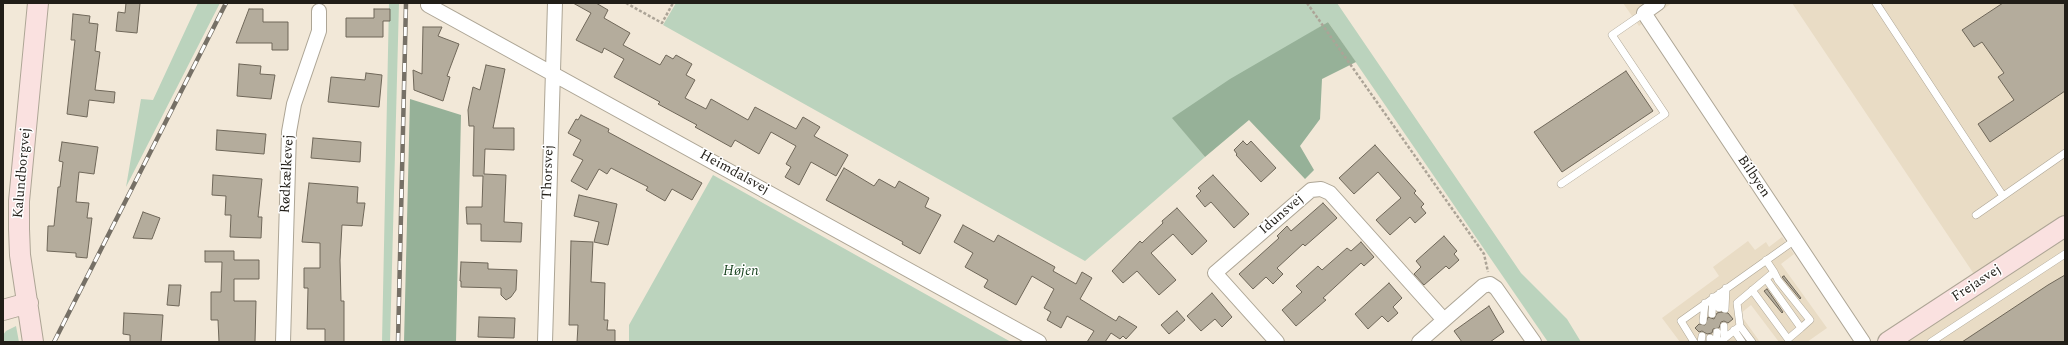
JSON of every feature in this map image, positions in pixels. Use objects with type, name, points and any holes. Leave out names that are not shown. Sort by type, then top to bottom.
[{"type":"street","name":"Kalundborgvej","points":[[33,342],[20,251],[19,205],[38,3]]},
{"type":"street","name":"Thorsvej","points":[[545,342],[555,3]]},
{"type":"street","points":[[1641,8],[1658,3]]},
{"type":"street","name":"Heimdalsvej","points":[[428,5],[1039,342]]},
{"type":"street","name":"Bilbyen","points":[[1641,8],[1863,342]]},
{"type":"street","name":"Rødkælkevej","points":[[283,342],[289,132],[294,104],[319,31],[319,10]]},
{"type":"street","name":"Idunsvej","points":[[1277,342],[1215,273],[1311,190],[1321,189],[1330,193],[1444,320]]},
{"type":"street","name":"Frejasvej","points":[[1888,342],[2065,226]]},
{"type":"street","points":[[1426,340],[1444,320],[1483,286],[1490,284],[1496,288],[1534,342]]},
{"type":"street","points":[[3,310],[28,303]]},
{"type":"lane","points":[[1876,3],[2003,196]]},
{"type":"lane","points":[[1561,184],[1665,114],[1612,35],[1641,8]]},
{"type":"lane","points":[[1976,215],[2065,153]]},
{"type":"lane","points":[[1694,342],[1681,321],[1795,240]]},
{"type":"lane","points":[[1930,342],[2065,254]]},
{"type":"lane","points":[[1752,290],[1788,339],[1810,320],[1778,280],[1766,260]]},
{"type":"lane","points":[[1742,342],[1737,328],[1737,303],[1774,272]]},
{"type":"lane","points":[[1766,279],[1801,328]]},
{"type":"lane","points":[[1720,293],[1722,309],[1726,288]]},
{"type":"lane","points":[[1712,314],[1714,297]]},
{"type":"lane","points":[[1703,321],[1706,303]]},
{"type":"lane","points":[[1723,341],[1724,326]]},
{"type":"lane","points":[[1723,341],[1737,328]]},
{"type":"lane","points":[[1737,328],[1752,342]]},
{"type":"lane","points":[[1712,341],[1717,332]]},
{"type":"path","points":[[626,3],[662,23],[673,3]]},
{"type":"path","points":[[1307,3],[1484,254],[1490,284]]},
{"type":"shaded area","points":[[1623,3],[1672,3],[1639,26]]},
{"type":"shaded area","points":[[1792,3],[2065,3],[2065,342],[1902,342],[1984,289]]},
{"type":"shaded area","points":[[1782,237],[1794,254],[1781,264],[1827,328],[1807,342],[1779,342],[1751,305],[1740,314],[1760,342],[1680,342],[1662,318],[1719,276],[1713,267],[1748,241],[1755,250],[1766,242],[1769,247]]},
{"type":"green space","points":[[198,3],[220,3],[126,187],[141,99],[153,100]]},
{"type":"green space","points":[[389,3],[399,3],[390,342],[382,342]]},
{"type":"green space","points":[[676,3],[1337,3],[1521,273],[1567,319],[1581,342],[1548,342],[1328,22],[1173,118],[1205,157],[1085,261],[663,25]]},
{"type":"green space","points":[[1328,22],[1356,62],[1322,79],[1320,119],[1300,146],[1314,170],[1305,179],[1249,120],[1205,157],[1172,118],[1230,79]]},
{"type":"green space","points":[[410,99],[461,115],[456,342],[404,342]]},
{"type":"green space","name":"Højen","points":[[713,175],[1011,342],[629,342],[629,325]]},
{"type":"green space","points":[[16,326],[19,342],[3,342],[3,335],[6,331]]},
{"type":"building","points":[[126,3],[140,3],[137,33],[116,31],[118,12],[125,13]]},
{"type":"building","points":[[573,3],[596,3],[608,10],[604,18],[630,33],[623,45],[660,65],[666,55],[673,59],[676,55],[692,64],[686,75],[695,80],[685,98],[706,109],[711,99],[748,120],[755,107],[796,129],[803,117],[820,127],[814,136],[848,155],[836,176],[811,162],[799,185],[785,177],[791,167],[786,164],[796,146],[771,132],[759,154],[735,140],[731,147],[695,127],[697,125],[658,104],[660,102],[614,77],[624,59],[604,48],[602,53],[576,40],[591,13]]},
{"type":"building","points":[[2003,3],[2065,3],[2065,91],[1990,142],[1978,124],[2014,100],[1998,77],[2004,73],[1982,42],[1974,47],[1962,30]]},
{"type":"building","points":[[249,9],[263,9],[263,22],[288,22],[288,50],[272,50],[272,43],[236,43]]},
{"type":"building","points":[[374,9],[390,9],[390,21],[383,21],[383,37],[346,37],[346,18],[374,18]]},
{"type":"building","points":[[73,14],[90,16],[89,23],[98,24],[95,51],[100,52],[95,90],[115,92],[114,103],[89,100],[87,117],[67,114],[75,40],[71,40]]},
{"type":"building","points":[[423,27],[442,27],[438,36],[459,44],[447,76],[450,77],[443,101],[414,90],[413,70],[422,74]]},
{"type":"building","points":[[239,64],[261,66],[260,74],[275,75],[271,99],[237,96]]},
{"type":"building","points":[[486,65],[505,69],[493,128],[514,128],[514,150],[485,149],[484,174],[506,175],[504,222],[522,223],[521,242],[481,241],[481,224],[467,224],[466,207],[482,207],[483,176],[473,176],[474,126],[469,126],[468,110],[473,87],[480,90]]},
{"type":"building","points":[[1626,71],[1653,111],[1562,172],[1534,132]]},
{"type":"building","points":[[366,73],[382,75],[379,107],[328,102],[331,77],[365,80]]},
{"type":"building","points":[[581,115],[609,129],[608,132],[702,183],[692,200],[672,189],[665,201],[646,190],[648,187],[611,168],[607,174],[599,169],[587,190],[571,181],[583,160],[573,155],[581,140],[568,133],[576,119],[578,120]]},
{"type":"building","points":[[217,130],[266,134],[264,154],[216,150]]},
{"type":"building","points":[[313,138],[361,142],[360,162],[311,158]]},
{"type":"building","points":[[1243,141],[1247,145],[1251,141],[1276,168],[1261,182],[1236,155],[1237,154],[1234,150]]},
{"type":"building","points":[[62,142],[98,147],[94,174],[79,172],[76,202],[89,203],[87,218],[92,218],[87,258],[76,257],[76,253],[47,251],[48,226],[54,226],[58,187],[60,187],[63,162],[59,161]]},
{"type":"building","points":[[1375,145],[1416,191],[1414,193],[1424,204],[1421,207],[1426,213],[1415,223],[1410,217],[1390,235],[1376,220],[1401,198],[1378,172],[1354,194],[1339,178]]},
{"type":"building","points":[[844,168],[874,186],[879,179],[895,188],[899,181],[929,198],[925,207],[941,215],[920,254],[902,244],[903,242],[826,200]]},
{"type":"building","points":[[213,175],[262,179],[258,217],[262,217],[261,238],[230,237],[231,215],[225,215],[226,196],[212,195]]},
{"type":"building","points":[[1213,175],[1249,214],[1234,228],[1211,202],[1205,207],[1196,196],[1201,191],[1198,188]]},
{"type":"building","points":[[309,183],[358,187],[357,203],[365,203],[362,226],[342,225],[340,260],[341,301],[344,301],[344,342],[325,342],[325,329],[307,329],[308,288],[304,288],[304,268],[320,268],[320,243],[302,242]]},
{"type":"building","points":[[579,195],[617,204],[608,245],[594,242],[599,222],[574,216]]},
{"type":"building","points":[[1323,203],[1337,218],[1305,246],[1303,244],[1277,268],[1283,274],[1273,284],[1266,277],[1253,289],[1239,274],[1279,238],[1277,236],[1287,226],[1291,231]]},
{"type":"building","points":[[1177,208],[1207,241],[1192,255],[1173,234],[1151,253],[1176,280],[1159,295],[1137,271],[1123,283],[1112,271],[1140,241],[1142,243],[1163,223],[1162,221]]},
{"type":"building","points":[[143,212],[160,218],[152,239],[133,238]]},
{"type":"building","points":[[963,225],[994,242],[998,235],[1055,267],[1053,271],[1076,284],[1082,272],[1092,278],[1080,299],[1116,321],[1119,316],[1137,327],[1126,339],[1123,336],[1120,339],[1111,333],[1105,342],[1087,342],[1094,331],[1067,316],[1061,328],[1047,320],[1051,312],[1044,308],[1054,289],[1032,276],[1016,305],[984,287],[988,280],[965,267],[973,253],[954,242]]},
{"type":"building","points":[[1444,236],[1457,251],[1454,254],[1459,260],[1449,269],[1446,266],[1424,285],[1414,274],[1421,267],[1416,261]]},
{"type":"building","points":[[571,241],[593,242],[591,282],[605,283],[604,320],[608,320],[607,330],[615,330],[615,342],[577,342],[578,325],[569,325]]},
{"type":"building","points":[[1361,242],[1374,257],[1364,266],[1361,263],[1323,298],[1326,300],[1296,326],[1282,310],[1302,292],[1296,286],[1318,266],[1322,270],[1347,248],[1351,251]]},
{"type":"building","points":[[205,251],[234,251],[234,260],[259,260],[259,279],[234,279],[234,301],[256,301],[255,342],[219,342],[218,320],[211,320],[211,292],[221,292],[222,262],[205,262]]},
{"type":"building","points":[[461,262],[488,263],[488,269],[517,270],[516,290],[511,297],[506,300],[501,295],[501,288],[461,287]]},
{"type":"building","points":[[2065,275],[2065,342],[1962,342],[2048,285]]},
{"type":"building","points":[[1784,276],[1801,298],[1800,299],[1782,277]]},
{"type":"building","points":[[1389,283],[1402,298],[1393,307],[1398,313],[1388,322],[1382,316],[1368,329],[1355,314]]},
{"type":"building","points":[[169,285],[181,285],[179,306],[167,305]]},
{"type":"building","points":[[1767,289],[1783,312],[1782,313],[1764,291]]},
{"type":"building","points":[[1212,293],[1232,317],[1222,327],[1215,319],[1201,331],[1187,316]]},
{"type":"building","points":[[1489,306],[1504,332],[1490,342],[1462,342],[1454,331]]},
{"type":"building","points":[[1177,311],[1185,320],[1169,334],[1161,325]]},
{"type":"building","points":[[124,313],[163,315],[161,342],[130,342],[130,335],[123,334]]},
{"type":"building","points":[[1717,313],[1728,313],[1733,319],[1728,323],[1724,321],[1721,322],[1719,328],[1713,329],[1712,333],[1707,334],[1702,331],[1699,332],[1695,328],[1699,324],[1705,325],[1708,317],[1714,319]]},
{"type":"building","points":[[479,317],[515,318],[514,338],[478,337]]},
{"type":"railway","points":[[54,342],[226,3]]},
{"type":"railway","points":[[398,342],[406,3]]}]
